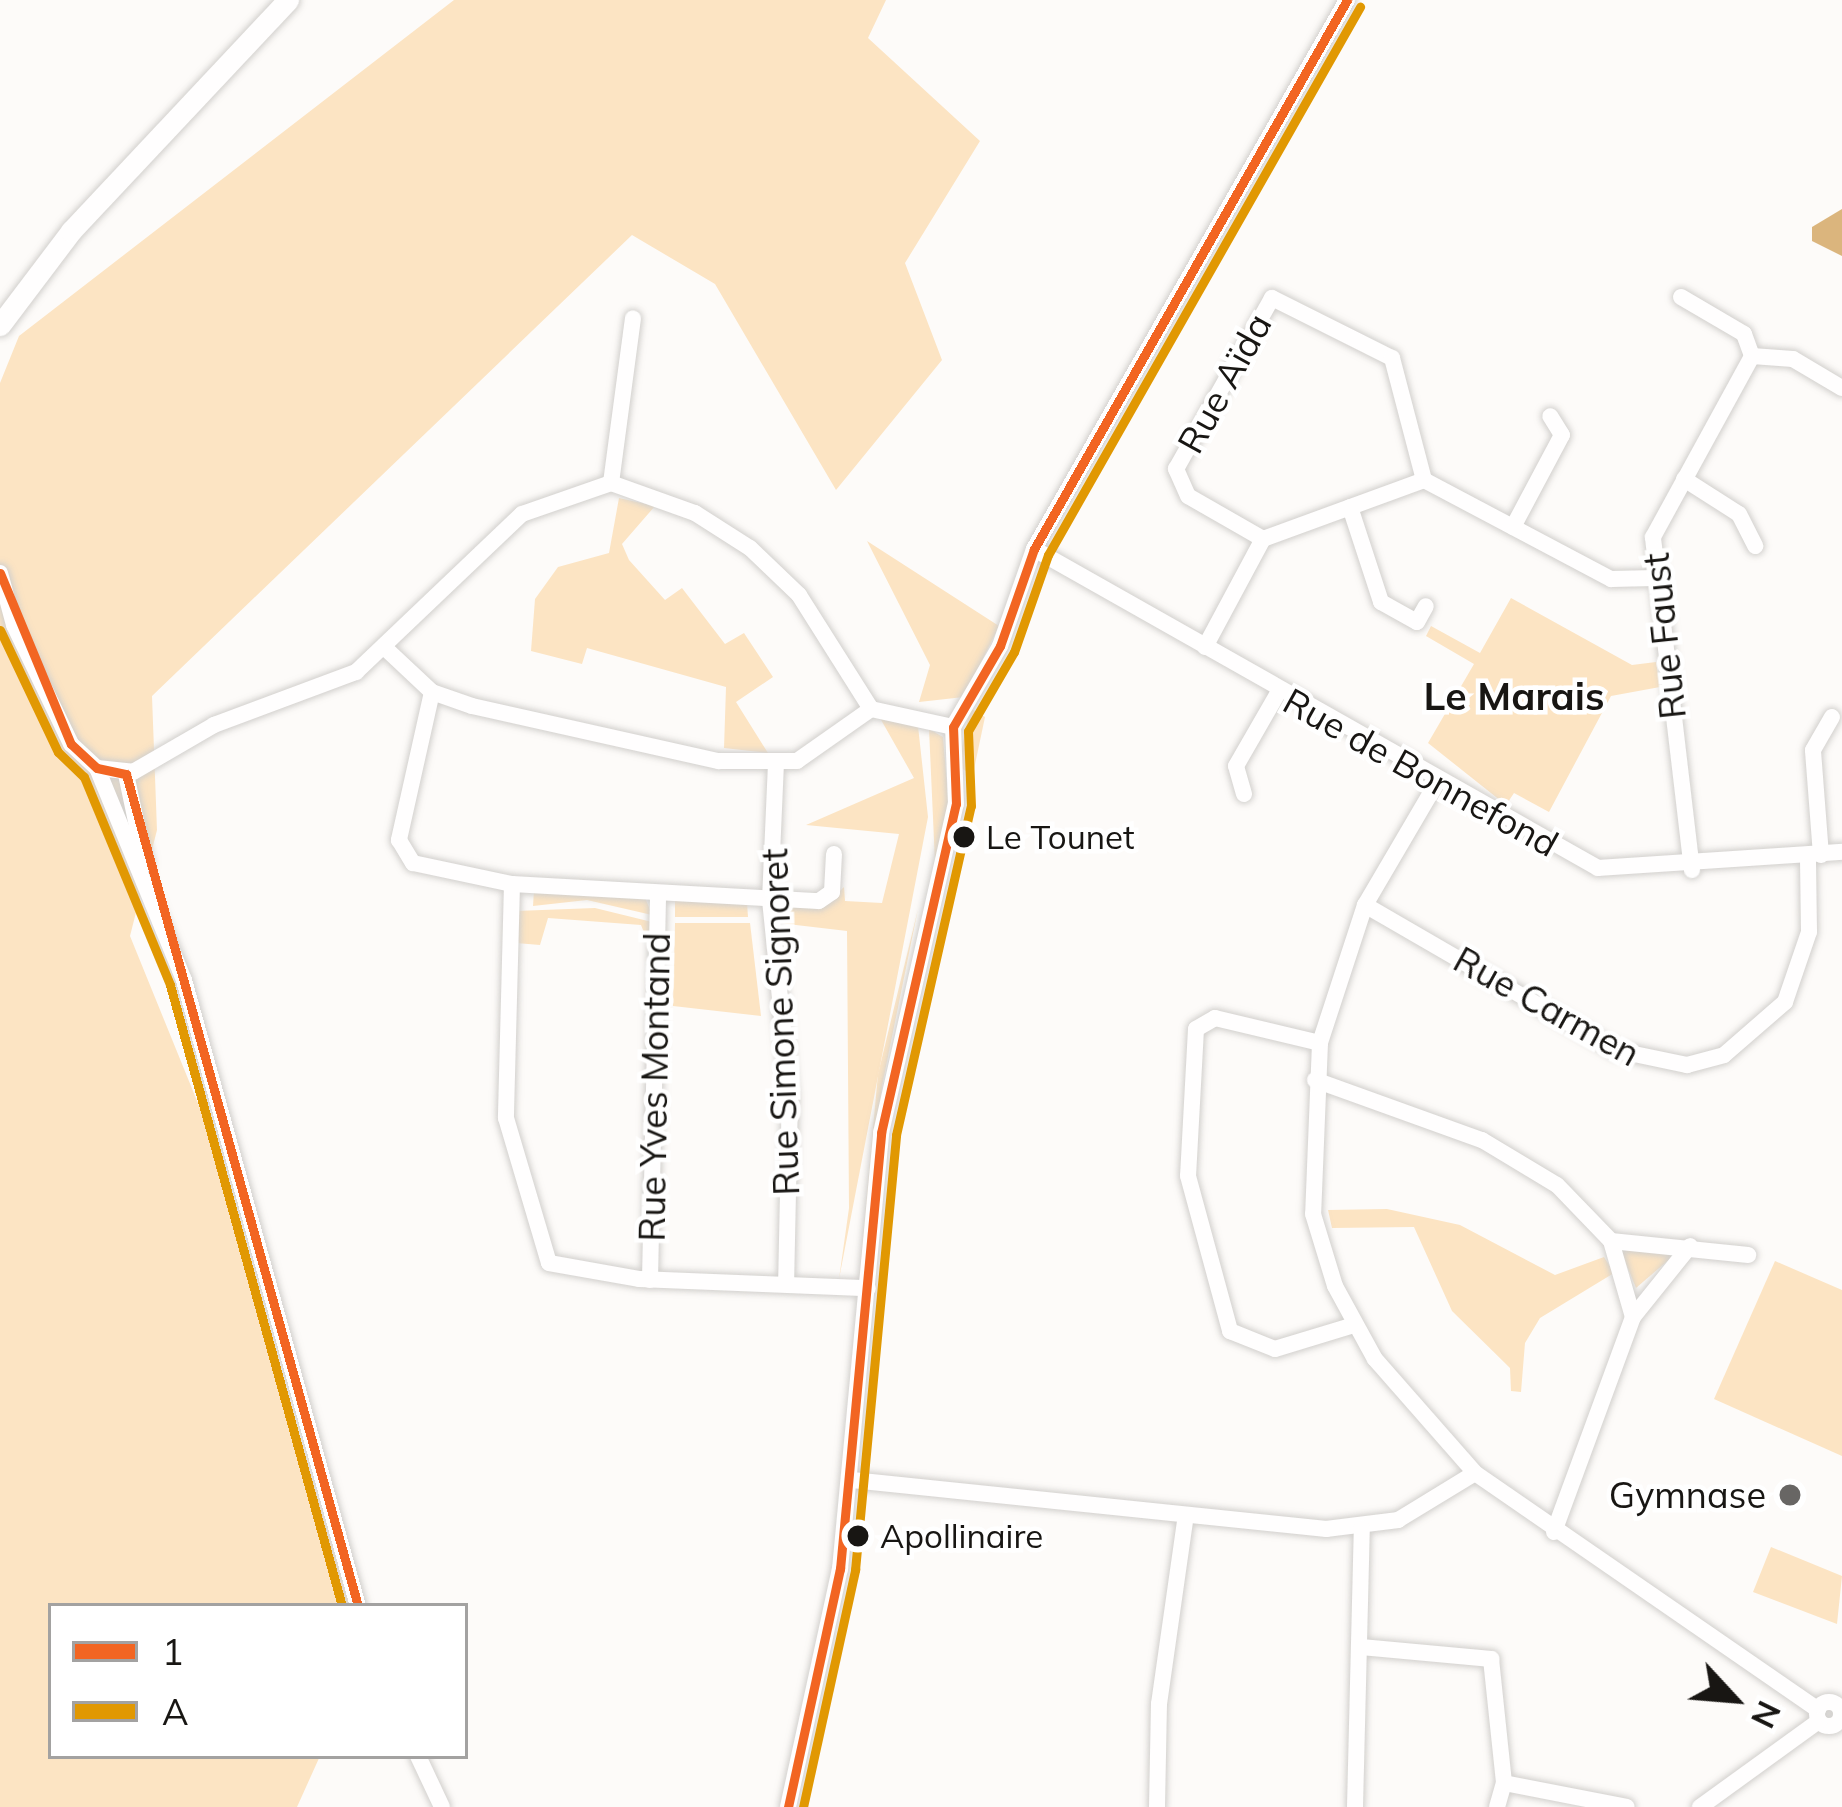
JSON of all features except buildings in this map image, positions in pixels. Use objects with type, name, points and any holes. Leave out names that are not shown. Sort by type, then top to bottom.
[{"type":"main road","points":[[2,320],[288,0]]},
{"type":"street","points":[[788,1807],[852,1480],[892,1055],[956,804],[953,727],[1000,646],[1034,550],[1347,0]]},
{"type":"street","points":[[1682,297],[1744,334],[1752,356],[1793,359],[1842,388]]},
{"type":"street","name":"Rue Aïda","points":[[1263,539],[1188,496],[1176,469],[1272,298],[1392,358],[1424,480]]},
{"type":"street","points":[[611,483],[633,318]]},
{"type":"street","name":"Rue Faust","points":[[1692,870],[1652,537],[1752,356]]},
{"type":"street","points":[[1513,527],[1562,435],[1550,416]]},
{"type":"street","points":[[1684,479],[1739,514],[1755,546]]},
{"type":"street","points":[[1205,647],[1263,539],[1424,480],[1611,579],[1655,578]]},
{"type":"street","points":[[97,768],[126,774],[214,725],[356,673],[521,514],[611,483],[695,513],[749,548],[799,595],[871,709],[953,727]]},
{"type":"street","points":[[1350,507],[1381,602],[1417,622],[1426,606]]},
{"type":"street","name":"Rue de Bonnefond","points":[[1034,550],[1436,784],[1598,868],[1692,870],[1842,852]]},
{"type":"street","points":[[0,573],[71,744],[97,768],[156,906]]},
{"type":"street","points":[[384,647],[432,692],[644,747],[776,763],[834,742],[871,709]]},
{"type":"street","points":[[432,692],[405,856],[512,884],[770,900],[828,898],[835,854]]},
{"type":"street","points":[[1244,794],[1236,766],[1279,693]]},
{"type":"street","name":"Rue Carmen","points":[[1365,905],[1615,1050],[1687,1065],[1724,1055],[1785,1002],[1809,932],[1813,750],[1832,717]]},
{"type":"street","name":"Rue Simone Signoret","points":[[776,763],[770,900],[790,1097],[786,1282]]},
{"type":"street","points":[[126,774],[156,906],[255,1214],[357,1603]]},
{"type":"street","points":[[1436,784],[1365,905],[1320,1043],[1313,1214],[1354,1325],[1475,1473],[1818,1715]]},
{"type":"street","points":[[512,884],[506,1118],[542,1252],[556,1269],[650,1280],[868,1288]]},
{"type":"street","name":"Rue Yves Montand","points":[[650,1280],[658,893]]},
{"type":"street","points":[[1320,1043],[1215,1018],[1196,1029],[1188,1176],[1229,1331],[1276,1349],[1354,1325]]},
{"type":"street","points":[[1315,1080],[1482,1140],[1582,1204],[1610,1241],[1633,1317]]},
{"type":"street","points":[[1610,1241],[1748,1255]]},
{"type":"street","points":[[1554,1532],[1633,1317],[1690,1246]]},
{"type":"street","points":[[852,1480],[1362,1528],[1433,1506],[1475,1473]]},
{"type":"street","points":[[1157,1807],[1159,1704],[1186,1514]]},
{"type":"street","points":[[1355,1807],[1362,1528]]},
{"type":"street","points":[[1360,1647],[1491,1659],[1504,1784],[1497,1807]]},
{"type":"street","points":[[1700,1807],[1832,1702],[1842,1716]]},
{"type":"street","points":[[419,1759],[442,1807]]},
{"type":"street","points":[[1504,1784],[1624,1806]]},
{"type":"shaded area","points":[[454,0],[886,0],[868,38],[980,141],[905,263],[942,360],[836,490],[715,284],[632,235],[152,696],[157,830],[130,936],[217,1150],[348,1603],[48,1603],[48,1759],[319,1759],[297,1807],[0,1807],[0,383],[19,336]]},
{"type":"shaded area","points":[[1842,209],[1842,256],[1812,241],[1812,227]]},
{"type":"shaded area","points":[[619,498],[655,506],[622,544],[629,560],[665,600],[682,588],[725,644],[744,633],[773,677],[736,702],[768,753],[724,748],[726,687],[587,648],[582,664],[531,651],[535,599],[558,567],[609,553]]},
{"type":"shaded area","points":[[867,541],[999,626],[964,697],[919,702],[930,665]]},
{"type":"shaded area","points":[[1511,598],[1632,665],[1656,662],[1660,687],[1611,696],[1549,812],[1514,793],[1506,805],[1428,743],[1474,664],[1426,636],[1431,626],[1480,653]]},
{"type":"shaded area","points":[[970,708],[985,717],[973,774],[958,767]]},
{"type":"shaded area","points":[[880,718],[918,726],[928,817],[839,1279],[849,1208],[847,931],[779,923],[777,907],[823,907],[844,887],[845,901],[882,903],[899,834],[806,825],[914,778]]},
{"type":"shaded area","points":[[929,729],[943,737],[949,810],[935,862]]},
{"type":"shaded area","points":[[534,890],[645,897],[652,915],[587,900],[533,906]]},
{"type":"shaded area","points":[[675,900],[747,903],[748,917],[675,917]]},
{"type":"shaded area","points":[[595,908],[652,922],[648,942],[641,925],[548,918],[540,945],[516,943],[516,911]]},
{"type":"shaded area","points":[[918,909],[882,1086],[859,1281],[878,1074]]},
{"type":"shaded area","points":[[675,923],[750,923],[761,1016],[673,1006]]},
{"type":"shaded area","points":[[1387,1209],[1460,1225],[1555,1275],[1604,1257],[1614,1273],[1540,1318],[1525,1343],[1521,1392],[1511,1391],[1510,1368],[1452,1311],[1414,1227],[1332,1228],[1328,1210]]},
{"type":"shaded area","points":[[1620,1249],[1669,1249],[1672,1257],[1636,1288]]},
{"type":"shaded area","points":[[1775,1261],[1842,1290],[1842,1456],[1714,1399]]},
{"type":"shaded area","points":[[1771,1547],[1842,1576],[1837,1624],[1753,1592]]},
{"type":"transit line","name":"1","points":[[788,1807],[840,1569],[881,1133],[956,804],[953,727],[1000,646],[1034,549],[1347,0]]},
{"type":"transit line","name":"A","points":[[803,1807],[855,1570],[896,1135],[971,806],[968,731],[1014,652],[1048,555],[1360,7]]},
{"type":"transit line","name":"1","points":[[0,573],[71,744],[97,768],[126,774],[357,1603]]},
{"type":"transit line","name":"A","points":[[0,630],[58,752],[84,777],[170,985],[341,1603]]},
{"type":"place","name":"Le Tounet","points":[[964,837]]},
{"type":"place","name":"Gymnase","points":[[1790,1495]]},
{"type":"place","name":"Apollinaire","points":[[858,1536]]},
{"type":"district","name":"Le Marais","points":[[1514,696]]}]
